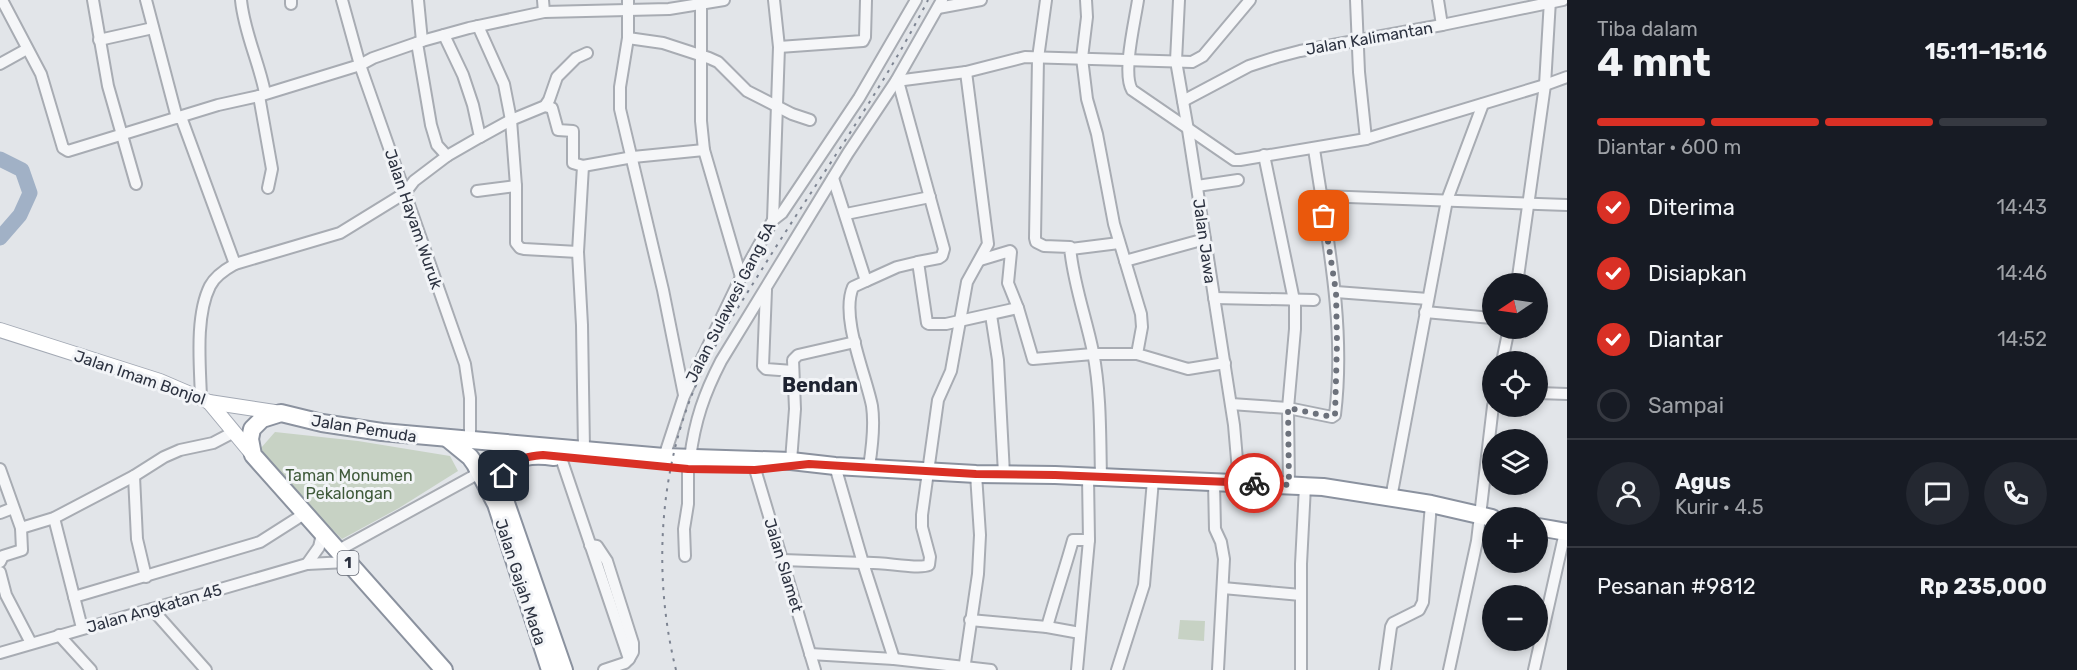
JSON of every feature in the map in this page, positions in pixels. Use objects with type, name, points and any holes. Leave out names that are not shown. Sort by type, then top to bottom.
[{"type":"highway","name":"Jalan Pemuda","points":[[281,413],[382,432],[664,457],[689,463]]},
{"type":"highway","points":[[253,455],[250,439],[252,429],[262,419],[281,413]]},
{"type":"highway","name":"Jalan Gajah Mada","points":[[448,439],[470,457],[481,472],[510,528],[550,670]]},
{"type":"highway","name":"1","points":[[253,455],[444,670]]},
{"type":"highway","points":[[564,670],[510,528],[502,484],[511,464],[533,456],[689,463],[809,464],[976,474],[1297,485],[1431,504],[1482,515]]},
{"type":"highway","points":[[753,464],[791,461],[809,464]]},
{"type":"highway","points":[[1548,529],[1566,532]]},
{"type":"main road","name":"Jalan Imam Bonjol","points":[[0,330],[158,380],[205,400],[281,413]]},
{"type":"main road","points":[[205,400],[253,455]]},
{"type":"street","points":[[2,0],[46,88],[63,148],[68,151],[360,65],[373,58],[419,42],[478,26],[544,12],[628,4],[669,9],[724,0]]},
{"type":"street","points":[[93,0],[108,86],[136,184]]},
{"type":"street","points":[[146,0],[179,117],[235,264]]},
{"type":"street","points":[[241,0],[242,15],[260,67],[272,169],[268,188]]},
{"type":"street","name":"Jalan Hayam Wuruk","points":[[342,0],[360,65],[465,364],[470,398],[470,440]]},
{"type":"street","points":[[418,0],[419,42],[431,126],[437,145],[447,156]]},
{"type":"street","points":[[543,0],[544,12]]},
{"type":"street","name":"Jalan Sulawesi Gang 5A","points":[[664,457],[684,396],[741,277],[773,220],[779,47],[774,0]]},
{"type":"street","points":[[779,47],[864,40],[866,37],[866,0]]},
{"type":"street","points":[[773,220],[787,207],[859,98],[916,0]]},
{"type":"street","points":[[685,556],[684,529],[688,504],[689,463],[696,420],[709,383],[766,287],[897,81],[940,4],[981,0]]},
{"type":"street","points":[[1046,0],[1038,58],[1035,238],[1039,244],[1068,246],[1071,249],[1119,243]]},
{"type":"street","points":[[1086,0],[1088,17],[1082,58],[1087,99],[1097,134],[1108,199],[1119,243],[1141,314],[1142,327],[1137,354]]},
{"type":"street","points":[[1138,0],[1129,60],[1128,80],[1132,90],[1234,160],[1366,139],[1545,86],[1567,77]]},
{"type":"street","name":"Jalan Jawa","points":[[1179,0],[1176,61],[1225,363],[1239,483]]},
{"type":"street","points":[[897,81],[966,72],[1018,57],[1192,62],[1203,56],[1250,0]]},
{"type":"street","points":[[1356,0],[1366,139]]},
{"type":"street","points":[[1438,0],[1442,25]]},
{"type":"street","name":"Jalan Kalimantan","points":[[1184,100],[1261,61],[1300,51],[1563,0]]},
{"type":"street","points":[[1519,273],[1545,86],[1550,2]]},
{"type":"street","points":[[628,4],[628,38],[622,65],[619,98],[663,290],[684,396]]},
{"type":"street","points":[[701,5],[701,121],[704,150],[741,277]]},
{"type":"street","points":[[478,26],[489,53],[499,69],[511,120],[516,186],[516,243],[520,249],[578,252]]},
{"type":"street","points":[[99,40],[153,28]]},
{"type":"street","points":[[444,35],[463,75],[480,137]]},
{"type":"street","points":[[628,38],[663,44],[718,62],[747,91],[792,114],[810,120]]},
{"type":"street","points":[[0,64],[27,49]]},
{"type":"street","points":[[205,400],[199,344],[204,308],[211,285],[225,270],[235,264],[340,233],[405,194],[414,181],[447,156],[511,120],[545,106],[557,77],[576,58],[587,53]]},
{"type":"street","points":[[783,560],[886,562],[922,567],[929,565],[930,557],[922,527],[925,488],[938,400],[951,371],[967,282],[988,244],[968,102],[966,72]]},
{"type":"street","points":[[869,467],[872,409],[850,313],[853,287],[897,267],[939,258],[944,249],[897,81]]},
{"type":"street","points":[[1390,498],[1447,200],[1483,104]]},
{"type":"street","points":[[545,106],[552,108],[558,130],[573,131],[573,163],[583,166],[633,157],[704,150]]},
{"type":"street","points":[[1231,404],[1288,408],[1332,417],[1335,415],[1336,292],[1314,149]]},
{"type":"street","points":[[1264,155],[1296,317],[1288,408],[1297,485],[1301,670]]},
{"type":"street","points":[[583,166],[578,252],[584,449]]},
{"type":"street","points":[[834,178],[866,281]]},
{"type":"street","points":[[1197,186],[1238,180]]},
{"type":"street","points":[[477,191],[516,186]]},
{"type":"street","points":[[1321,196],[1567,205]]},
{"type":"street","points":[[846,214],[930,197]]},
{"type":"street","points":[[1125,261],[1205,239]]},
{"type":"street","points":[[1071,249],[1074,278],[1093,354],[1098,398],[1094,477],[1077,670]]},
{"type":"street","points":[[981,260],[1010,250],[1008,284],[1018,308],[1033,359],[1093,354],[1137,354],[1188,369],[1225,363]]},
{"type":"street","points":[[918,262],[927,323],[932,325],[961,321],[1018,308]]},
{"type":"street","points":[[766,287],[763,366],[766,369],[793,371]]},
{"type":"street","points":[[1336,292],[1428,299]]},
{"type":"street","points":[[1214,298],[1314,300]]},
{"type":"street","points":[[1425,312],[1482,317]]},
{"type":"street","points":[[991,315],[998,360],[1004,474]]},
{"type":"street","points":[[791,461],[795,409],[793,361],[797,356],[855,342]]},
{"type":"street","points":[[1548,393],[1567,394]]},
{"type":"street","points":[[1487,507],[1492,417]]},
{"type":"street","points":[[21,528],[54,518],[134,476],[164,457],[180,450],[213,443],[234,432]]},
{"type":"street","points":[[561,458],[590,545],[624,664],[604,670]]},
{"type":"street","name":"Jalan Slamet","points":[[753,464],[815,670]]},
{"type":"street","points":[[835,466],[894,659]]},
{"type":"street","points":[[0,469],[21,528],[22,550],[3,556],[0,562]]},
{"type":"street","points":[[342,557],[481,472]]},
{"type":"street","points":[[964,668],[978,574],[980,535],[976,474]]},
{"type":"street","points":[[134,476],[137,539],[146,577]]},
{"type":"street","points":[[1117,670],[1144,585],[1153,480]]},
{"type":"street","points":[[1214,482],[1215,529],[1221,542],[1224,559],[1218,670]]},
{"type":"street","points":[[1385,670],[1391,627],[1394,623],[1419,610],[1423,602],[1431,504]]},
{"type":"street","points":[[0,513],[13,508]]},
{"type":"street","points":[[74,597],[260,542],[304,513]]},
{"type":"street","points":[[54,518],[82,628]]},
{"type":"street","points":[[1449,670],[1482,527]]},
{"type":"street","points":[[1534,670],[1566,532]]},
{"type":"street","points":[[308,564],[319,548],[322,534]]},
{"type":"street","points":[[1047,627],[1057,589],[1071,555],[1073,540],[1089,540]]},
{"type":"street","name":"Jalan Angkatan 45","points":[[0,653],[59,634],[308,564],[342,557]]},
{"type":"street","points":[[0,572],[1,583],[6,595],[31,643]]},
{"type":"street","points":[[1223,588],[1301,595]]},
{"type":"street","points":[[152,609],[206,670]]},
{"type":"street","points":[[970,620],[1047,627],[1080,633]]},
{"type":"street","points":[[59,634],[91,670]]},
{"type":"street","points":[[810,654],[894,659],[991,670]]},
{"type":"street","points":[[876,658],[878,670]]},
{"type":"green space","name":"Taman Monumen Pekalongan","points":[[275,432],[358,441],[450,456],[458,471],[399,508],[342,539],[298,496],[269,461],[261,448]]},
{"type":"green space","points":[[1180,620],[1205,621],[1204,641],[1178,639]]},
{"type":"waterway","points":[[0,159],[22,170],[30,193],[20,215],[0,238]]},
{"type":"railway","points":[[676,670],[664,602],[663,532],[672,463],[691,397],[705,365],[731,319],[889,71],[928,0]]},
{"type":"way so far","points":[[1254,483],[1289,485],[1288,408],[1332,417],[1335,415],[1336,292],[1324,216]]},
{"type":"district","name":"Bendan","points":[[820,385]]},
{"type":"route","points":[[504,476],[511,464],[543,455],[688,469],[755,470],[809,464],[976,474],[1254,483]]}]
